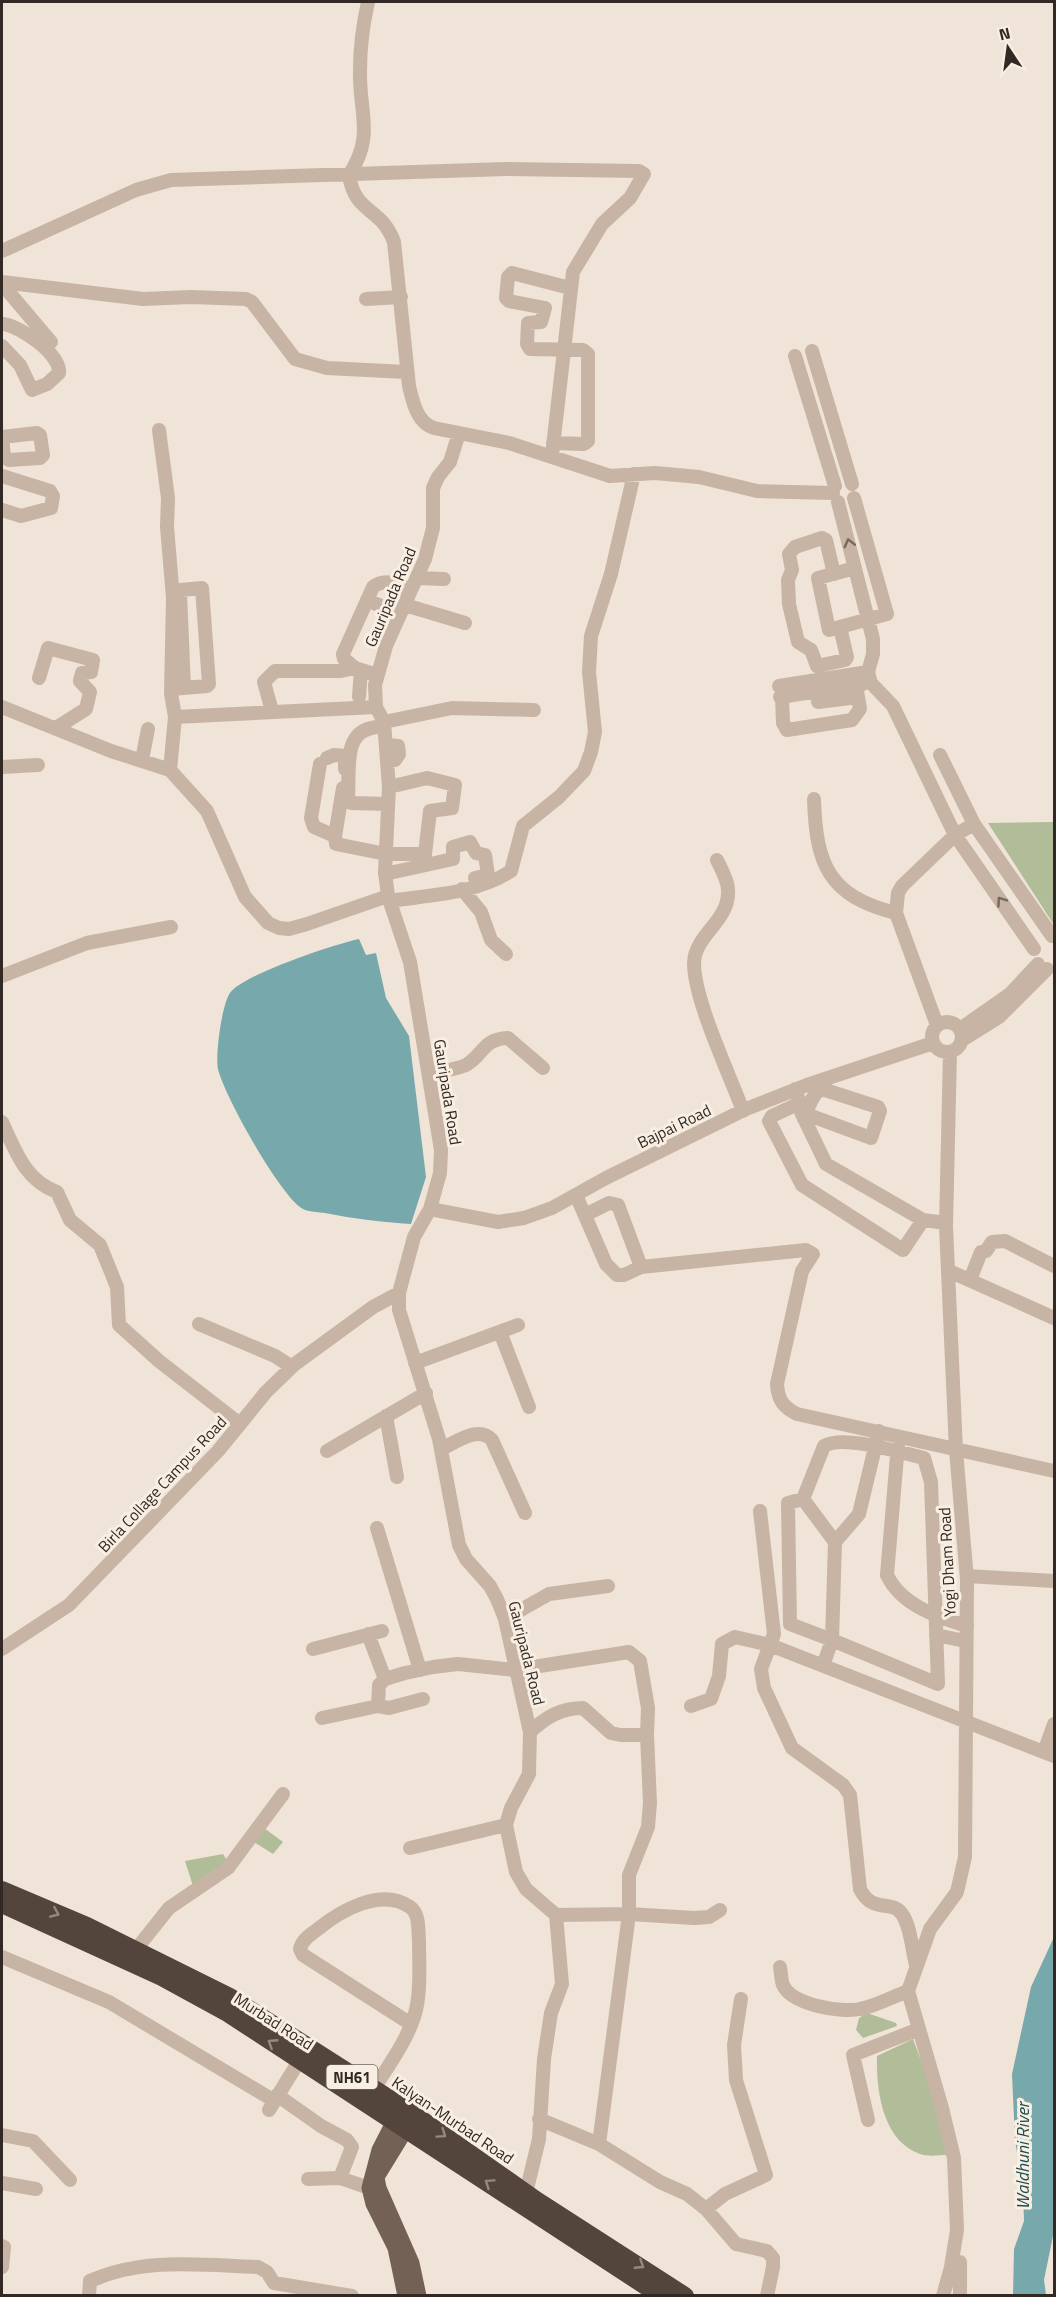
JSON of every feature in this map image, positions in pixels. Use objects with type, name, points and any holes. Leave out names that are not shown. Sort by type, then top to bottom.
[{"type":"highway","name":"Kalyan-Murbad Road","points":[[2,1890],[131,1955],[230,1996],[373,2090],[404,2119],[525,2199],[685,2295]]},
{"type":"highway","name":"Murbad Road","points":[[2,1904],[131,1955],[162,1977],[226,2012],[299,2061],[404,2119]]},
{"type":"highway","name":"NH61","points":[[525,2199],[661,2295]]},
{"type":"main road","points":[[404,2119],[379,2150],[369,2188],[373,2204],[391,2226],[412,2263],[419,2295]]},
{"type":"main road","points":[[404,2119],[377,2177],[391,2226],[405,2295]]},
{"type":"street","points":[[368,2],[360,73],[364,144],[361,157],[349,175],[356,200],[384,220],[390,231],[398,268],[398,293],[406,372],[415,409],[425,424],[459,433],[552,449],[610,476],[634,474],[699,477],[757,491],[836,494],[849,503],[853,491]]},
{"type":"street","points":[[2,251],[136,190],[163,182],[506,169],[639,171],[644,174],[630,198],[602,224],[573,272],[552,449]]},
{"type":"street","points":[[552,449],[584,444],[588,441],[588,354],[584,350],[530,349],[527,344],[528,323],[542,321],[545,308],[509,301],[506,298],[508,277],[512,273],[570,288]]},
{"type":"street","points":[[2,283],[143,299],[191,297],[246,299],[252,302],[295,359],[327,368],[406,372]]},
{"type":"street","points":[[2,283],[51,342]]},
{"type":"street","points":[[366,299],[398,293]]},
{"type":"street","points":[[2,324],[12,325],[33,338],[58,364],[59,373],[47,384],[32,390],[20,365],[2,346]]},
{"type":"street","points":[[812,351],[887,614],[829,630],[816,582],[818,578],[855,568]]},
{"type":"street","points":[[781,696],[812,702],[857,691],[870,677],[873,654],[868,620],[836,494],[795,356]]},
{"type":"street","points":[[159,430],[168,498],[167,527],[178,688]]},
{"type":"street","name":"Gauripada Road","points":[[459,433],[450,462],[438,477],[434,489],[433,528],[420,581],[406,601],[377,675],[376,707],[384,724],[389,788],[385,874],[389,898],[410,962],[441,1150],[440,1173],[430,1209],[414,1237],[399,1293],[399,1310],[426,1393],[441,1449],[459,1545],[466,1559],[490,1586],[505,1619],[514,1670],[530,1732],[529,1773],[511,1808],[506,1825]]},
{"type":"street","points":[[2,706],[111,751],[170,770],[207,811],[245,897],[268,923],[279,928],[289,929],[389,898],[499,879],[511,872],[523,826],[560,797],[584,771],[591,752],[595,732],[589,672],[591,636],[611,574],[634,474]]},
{"type":"street","points":[[2,476],[50,491],[53,496],[51,508],[27,516],[2,510]]},
{"type":"street","points":[[836,494],[844,482],[853,491]]},
{"type":"street","points":[[834,574],[826,540],[822,538],[795,547],[789,554],[792,570],[788,580],[789,604],[798,642],[811,651],[817,666],[845,660],[847,657],[840,627]]},
{"type":"street","points":[[420,581],[444,579]]},
{"type":"street","points":[[377,675],[358,669],[344,659],[343,654],[373,587],[384,582],[402,585],[406,601],[465,623]]},
{"type":"street","points":[[170,770],[178,688],[180,593],[181,590],[202,588],[209,684],[178,688]]},
{"type":"street","points":[[367,600],[386,608]]},
{"type":"street","points":[[39,678],[48,648],[93,660],[92,672],[82,673],[80,681],[90,692],[86,709],[56,728]]},
{"type":"street","points":[[358,669],[359,697]]},
{"type":"street","points":[[272,711],[264,682],[271,673],[358,669]]},
{"type":"street","points":[[781,696],[827,684],[870,677]]},
{"type":"street","points":[[870,677],[893,706],[955,834],[1047,967],[999,1017],[961,1035]]},
{"type":"street","points":[[827,684],[857,691]]},
{"type":"street","points":[[781,696],[783,723],[787,730],[852,720],[860,709],[857,691]]},
{"type":"street","points":[[176,717],[376,707]]},
{"type":"street","points":[[388,804],[351,803],[348,799],[353,739],[362,729],[452,708],[534,710]]},
{"type":"street","points":[[142,760],[148,729]]},
{"type":"street","points":[[335,836],[320,832],[314,827],[311,818],[324,761],[334,755],[346,758],[335,836],[336,844],[386,854],[427,852],[430,811],[452,808],[455,785],[427,778],[389,788]]},
{"type":"street","points":[[940,755],[974,824],[1053,936],[1043,938],[1034,949]]},
{"type":"street","points":[[2,767],[38,765]]},
{"type":"street","points":[[814,799],[816,837],[821,859],[830,874],[870,906],[896,913]]},
{"type":"street","points":[[937,1025],[896,913],[898,892],[955,834],[974,824]]},
{"type":"street","points":[[385,874],[453,859],[453,847],[470,842],[476,854],[485,855],[488,875],[459,886]]},
{"type":"street","points":[[717,860],[728,889],[726,909],[697,946],[694,961],[696,986],[743,1111]]},
{"type":"street","points":[[459,886],[481,912],[491,940],[506,954]]},
{"type":"street","points":[[2,976],[87,943],[171,927]]},
{"type":"street","points":[[947,1022],[961,1035],[958,1048],[950,1052],[940,1051],[933,1043],[932,1033],[937,1025],[947,1022]]},
{"type":"street","points":[[429,1074],[466,1065],[488,1042],[508,1038],[543,1068]]},
{"type":"street","name":"Bajpai Road","points":[[430,1209],[498,1222],[524,1218],[552,1208],[743,1111],[795,1089],[933,1043]]},
{"type":"street","name":"Yogi Dham Road","points":[[908,1991],[930,1929],[957,1892],[965,1857],[967,1576],[956,1450],[946,1223],[950,1052]]},
{"type":"street","points":[[795,1089],[802,1113],[826,1164],[923,1220],[946,1223]]},
{"type":"street","points":[[802,1113],[816,1092],[822,1089],[878,1107],[880,1111],[871,1138],[802,1113],[772,1116],[769,1121],[802,1185],[899,1249],[906,1248],[923,1220]]},
{"type":"street","points":[[2,1122],[20,1160],[40,1186],[57,1192],[70,1220],[100,1245],[117,1287],[120,1325],[159,1360],[240,1424]]},
{"type":"street","points":[[576,1195],[606,1264],[617,1275],[624,1275],[641,1267],[806,1250],[813,1254],[802,1271],[777,1384],[777,1397],[785,1408],[797,1414],[1054,1470]]},
{"type":"street","points":[[585,1215],[609,1203],[618,1205],[641,1267]]},
{"type":"street","points":[[970,1280],[981,1252],[986,1251],[992,1242],[1005,1241],[1054,1266]]},
{"type":"street","points":[[949,1271],[1054,1318]]},
{"type":"street","name":"Birla Collage Campus Road","points":[[2,1650],[69,1605],[218,1451],[292,1367],[373,1307],[399,1293]]},
{"type":"street","points":[[199,1324],[275,1356],[292,1367]]},
{"type":"street","points":[[415,1363],[518,1325]]},
{"type":"street","points":[[500,1332],[529,1407]]},
{"type":"street","points":[[327,1451],[426,1393]]},
{"type":"street","points":[[386,1416],[397,1477]]},
{"type":"street","points":[[819,1664],[829,1639],[835,1542],[859,1514],[879,1431]]},
{"type":"street","points":[[441,1449],[475,1433],[487,1435],[492,1440],[525,1513]]},
{"type":"street","points":[[899,1436],[887,1575],[894,1590],[935,1616],[967,1626]]},
{"type":"street","points":[[831,1442],[875,1446],[924,1458],[929,1469],[938,1684],[790,1624],[788,1503],[803,1499],[824,1446],[831,1442]]},
{"type":"street","points":[[803,1499],[835,1542]]},
{"type":"street","points":[[760,1511],[774,1634],[763,1657],[761,1669],[764,1688],[780,1727],[792,1748],[843,1785],[850,1795],[860,1889],[866,1900],[873,1905],[895,1909],[902,1915],[916,1965]]},
{"type":"street","points":[[377,1528],[420,1670]]},
{"type":"street","points":[[967,1576],[1054,1581]]},
{"type":"street","points":[[505,1619],[549,1594],[608,1586]]},
{"type":"street","points":[[313,1649],[375,1632],[385,1679]]},
{"type":"street","points":[[936,1635],[965,1641]]},
{"type":"street","points":[[691,1706],[711,1699],[719,1676],[722,1644],[735,1637],[770,1645],[1049,1754],[1054,1724]]},
{"type":"street","points":[[378,1706],[379,1684],[385,1679],[420,1670],[458,1664],[514,1670],[620,1653],[636,1655],[640,1661],[648,1708],[650,1803],[648,1827],[628,1875],[629,1914],[599,2144]]},
{"type":"street","points":[[322,1718],[378,1706],[389,1708],[423,1699]]},
{"type":"street","points":[[530,1732],[544,1719],[558,1713],[583,1708],[611,1732],[621,1736],[647,1734]]},
{"type":"street","points":[[131,1955],[169,1908],[228,1868],[283,1794]]},
{"type":"street","points":[[410,1848],[506,1825],[516,1872],[526,1889],[556,1915],[629,1914],[702,1918],[709,1917],[720,1910]]},
{"type":"street","points":[[373,2090],[411,2024],[417,2005],[418,1921],[411,1907],[389,1900],[354,1905],[327,1922],[302,1942],[300,1949],[303,1955],[411,2024]]},
{"type":"street","points":[[525,2199],[539,2139],[544,2059],[551,2013],[562,1984],[556,1915]]},
{"type":"street","points":[[2,1957],[109,2002],[273,2102],[347,2140],[352,2147],[340,2178]]},
{"type":"street","points":[[780,1967],[783,1986],[792,1995],[824,2007],[844,2011],[861,2009],[908,1991],[949,2135],[956,2185],[957,2229],[951,2267],[943,2295]]},
{"type":"street","points":[[706,2210],[725,2194],[766,2175],[736,2080],[734,2045],[741,1999]]},
{"type":"street","points":[[868,2120],[853,2055],[919,2029]]},
{"type":"street","points":[[927,2054],[937,2064],[958,2137],[964,2179],[964,2215],[958,2284],[960,2295]]},
{"type":"street","points":[[273,2102],[299,2061]]},
{"type":"street","points":[[539,2119],[599,2144],[660,2182],[687,2194],[706,2210],[736,2244],[766,2251],[773,2258],[774,2267],[767,2295]]},
{"type":"street","points":[[2,2135],[33,2141],[70,2180]]},
{"type":"street","points":[[308,2179],[340,2178],[369,2188]]},
{"type":"street","points":[[2,2183],[36,2189]]},
{"type":"street","points":[[2,2246],[4,2247],[2,2267]]},
{"type":"street","points":[[89,2295],[90,2281],[130,2268],[162,2264],[258,2267],[267,2272],[274,2283],[352,2295]]},
{"type":"green space","points":[[1054,822],[1054,925],[988,823]]},
{"type":"green space","points":[[264,1828],[283,1842],[273,1854],[254,1842]]},
{"type":"green space","points":[[223,1854],[228,1862],[193,1886],[185,1861]]},
{"type":"green space","points":[[867,2013],[896,2023],[897,2026],[863,2038],[856,2030],[859,2018]]},
{"type":"green space","points":[[913,2039],[938,2106],[948,2155],[923,2155],[907,2147],[889,2126],[884,2112],[878,2083],[877,2056]]},
{"type":"water","points":[[359,939],[366,955],[376,953],[386,998],[409,1036],[426,1177],[411,1224],[357,1219],[303,1209],[281,1185],[254,1144],[222,1082],[218,1069],[217,1053],[220,1030],[224,1008],[230,993],[238,986],[270,969]]},
{"type":"water","name":"Waldhuni River","points":[[1054,1937],[1054,2231],[1044,2280],[1046,2295],[1013,2295],[1014,2249],[1024,2221],[1023,2189],[1015,2140],[1012,2074],[1031,1987]]}]
